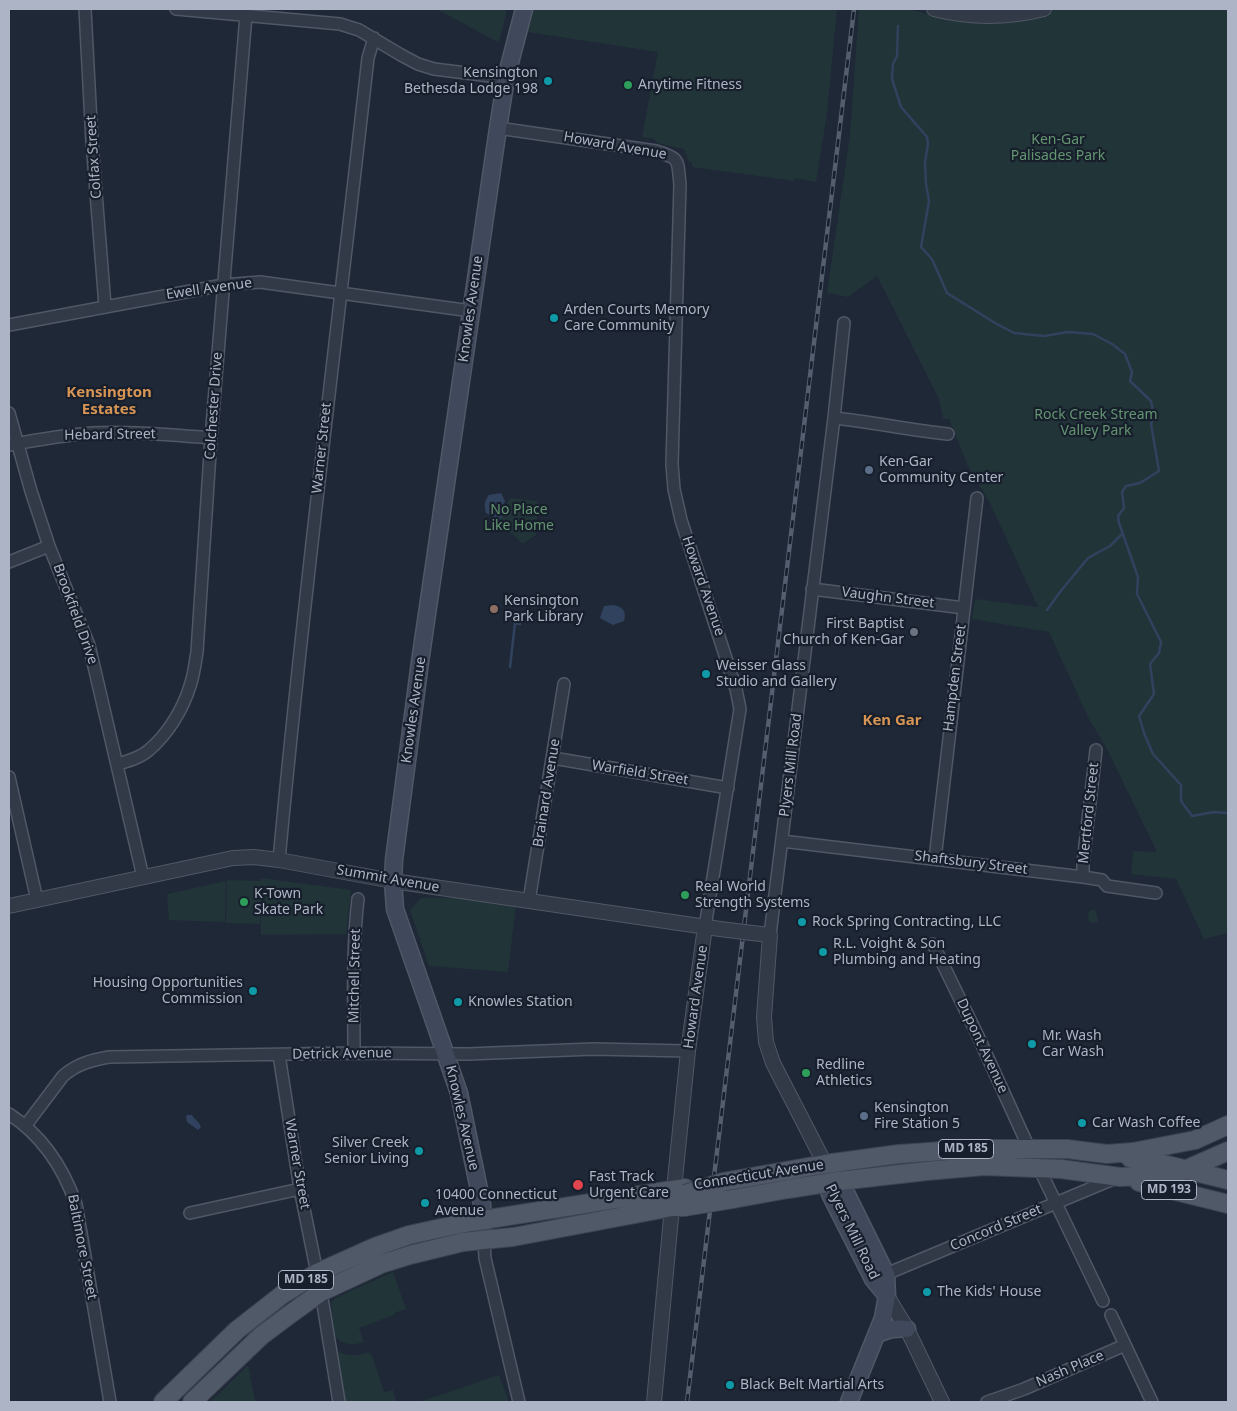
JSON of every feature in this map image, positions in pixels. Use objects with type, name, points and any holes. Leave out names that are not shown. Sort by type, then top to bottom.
[{"type":"main road","name":"Knowles Avenue","points":[[484,1240],[482,1204],[459,1094],[395,909],[393,881],[409,741],[498,128],[506,78],[524,9]]},
{"type":"main road","name":"Connecticut Avenue","points":[[680,1197],[729,1181],[825,1164],[898,1154],[972,1149],[1029,1148],[1067,1149],[1108,1154],[1154,1149],[1195,1140],[1228,1125]]},
{"type":"main road","name":"Connecticut Avenue","points":[[163,1402],[237,1330],[283,1294],[317,1273],[375,1247],[409,1235],[483,1220],[680,1197],[733,1199],[788,1188],[832,1182],[984,1166],[1039,1168],[1120,1177],[1168,1175],[1228,1151]]},
{"type":"main road","name":"MD 193","points":[[1108,1154],[1187,1169],[1228,1180]]},
{"type":"main road","name":"Plyers Mill Road","points":[[825,1164],[832,1182],[846,1193],[887,1296]]},
{"type":"main road","name":"MD 193","points":[[1120,1177],[1225,1206]]},
{"type":"main road","name":"MD 185","points":[[192,1402],[261,1336],[320,1292],[381,1264],[464,1242],[513,1237],[626,1216],[663,1200],[680,1197]]},
{"type":"main road","points":[[849,1402],[884,1318],[887,1296]]},
{"type":"main road","points":[[877,1334],[892,1328],[907,1329]]},
{"type":"street","name":"Colfax Street","points":[[85,9],[92,142],[105,306]]},
{"type":"street","points":[[176,9],[340,24],[359,30],[418,64],[434,69],[506,78]]},
{"type":"street","points":[[934,9],[958,14],[987,16],[1044,9]]},
{"type":"street","name":"Colchester Drive","points":[[118,764],[134,760],[148,751],[165,733],[180,711],[190,685],[197,652],[211,438],[246,14]]},
{"type":"street","name":"Warner Street","points":[[279,860],[328,393],[368,58],[374,38]]},
{"type":"street","name":"Howard Avenue","points":[[498,128],[656,151],[672,156],[677,162],[680,184],[672,464],[674,489],[681,520],[728,662],[740,709],[705,927],[688,1051],[680,1197],[654,1402]]},
{"type":"street","name":"Ewell Avenue","points":[[9,325],[223,285],[260,282],[471,311]]},
{"type":"street","name":"Plyers Mill Road","points":[[825,1164],[769,1052],[764,1024],[770,935],[844,324]]},
{"type":"street","name":"Brookfield Drive","points":[[9,412],[13,444],[49,546],[89,646],[143,877]]},
{"type":"street","points":[[834,418],[948,434]]},
{"type":"street","name":"Hebard Street","points":[[13,444],[60,436],[94,433],[163,434],[211,438]]},
{"type":"street","name":"Hampden Street","points":[[935,859],[977,498]]},
{"type":"street","points":[[9,562],[49,546]]},
{"type":"street","name":"Vaughn Street","points":[[812,589],[964,608]]},
{"type":"street","name":"Brainard Avenue","points":[[529,901],[564,684]]},
{"type":"street","name":"Mertford Street","points":[[1083,877],[1096,750]]},
{"type":"street","name":"Warfield Street","points":[[553,758],[728,788]]},
{"type":"street","points":[[9,777],[37,900]]},
{"type":"street","name":"Shaftsbury Street","points":[[782,841],[1083,877],[1102,880],[1107,886],[1156,893]]},
{"type":"street","name":"Summit Avenue","points":[[9,906],[233,858],[254,857],[393,881],[770,935]]},
{"type":"street","name":"Mitchell Street","points":[[354,1053],[353,970],[358,899]]},
{"type":"street","name":"Dupont Avenue","points":[[933,944],[1029,1148]]},
{"type":"street","name":"Detrick Avenue","points":[[26,1125],[62,1076],[78,1065],[93,1059],[109,1057],[354,1053],[468,1054],[593,1049],[688,1051]]},
{"type":"street","name":"Warner Street","points":[[279,1055],[300,1189],[317,1273]]},
{"type":"street","name":"Baltimore Street","points":[[9,1114],[26,1125],[56,1160],[69,1184],[76,1204],[110,1402]]},
{"type":"street","points":[[1039,1168],[1103,1301]]},
{"type":"street","name":"Concord Street","points":[[879,1276],[1056,1203],[1088,1192],[1120,1177]]},
{"type":"street","points":[[190,1213],[300,1189]]},
{"type":"street","name":"Knowles Avenue","points":[[484,1240],[485,1258],[519,1402]]},
{"type":"street","points":[[320,1292],[340,1402]]},
{"type":"street","name":"Plyers Mill Road","points":[[887,1296],[907,1329],[942,1402]]},
{"type":"street","points":[[1111,1315],[1152,1402]]},
{"type":"street","name":"Nash Place","points":[[987,1402],[1024,1389],[1124,1345]]},
{"type":"green space","points":[[437,9],[507,9],[499,43]]},
{"type":"green space","points":[[527,9],[837,9],[827,113],[816,182],[795,178],[795,181],[692,167],[692,162],[689,162],[684,149],[642,137],[658,52],[521,31]]},
{"type":"green space","points":[[859,9],[908,9],[936,16],[937,9],[1228,9],[1228,933],[1204,939],[1176,879],[1131,874],[1133,851],[1157,852],[1107,749],[1089,719],[1049,632],[972,619],[975,599],[1038,607],[990,503],[968,466],[949,419],[943,419],[939,399],[877,276],[848,297],[827,293],[850,135]]},
{"type":"green space","name":"No Place Like Home","points":[[510,498],[538,501],[536,535],[522,544],[514,535],[496,524]]},
{"type":"green space","points":[[261,878],[351,890],[346,934],[261,935],[261,900],[260,924],[226,923],[227,880],[261,881]]},
{"type":"green space","points":[[226,881],[225,922],[169,920],[167,894]]},
{"type":"green space","points":[[421,898],[462,898],[516,905],[508,972],[429,966],[410,910]]},
{"type":"green space","points":[[1095,909],[1098,920],[1097,922],[1089,922],[1088,912]]},
{"type":"green space","points":[[393,1272],[406,1309],[359,1328],[364,1342],[348,1344],[334,1336],[331,1303],[335,1298]]},
{"type":"green space","points":[[337,1351],[353,1355],[369,1352],[384,1392],[393,1390],[396,1402],[345,1402]]},
{"type":"green space","points":[[248,1365],[255,1402],[210,1402]]},
{"type":"green space","points":[[499,1375],[509,1402],[419,1402]]},
{"type":"water","points":[[501,493],[505,501],[500,513],[502,517],[499,520],[486,513],[485,503],[489,495]]},
{"type":"water","points":[[614,605],[620,607],[625,615],[624,621],[613,625],[600,618],[604,606]]},
{"type":"water","points":[[187,1115],[192,1115],[199,1123],[201,1127],[198,1130],[187,1122]]},
{"type":"waterway","points":[[898,26],[897,56],[893,64],[892,79],[901,107],[927,137],[928,144],[925,162],[929,201],[921,247],[932,259],[947,293],[1014,333],[1044,336],[1068,332],[1093,334],[1112,344],[1125,354],[1132,372],[1130,381],[1151,401],[1154,415],[1151,424],[1159,471],[1140,483],[1126,486],[1122,492],[1124,508],[1118,516],[1138,577],[1137,594],[1161,642],[1159,653],[1150,664],[1154,694],[1139,716],[1153,754],[1181,785],[1181,801],[1192,816],[1214,812],[1228,813]]},
{"type":"waterway","points":[[1047,610],[1088,558],[1110,546],[1122,534]]},
{"type":"waterway","points":[[510,667],[515,623],[520,624]]},
{"type":"railway","points":[[687,1402],[854,9]]},
{"type":"place","name":"Kensington Bethesda Lodge 198","points":[[548,81]]},
{"type":"place","name":"Anytime Fitness","points":[[628,85]]},
{"type":"place","name":"Arden Courts Memory Care Community","points":[[554,318]]},
{"type":"place","name":"Ken-Gar Community Center","points":[[869,470]]},
{"type":"place","name":"Kensington Park Library","points":[[494,609]]},
{"type":"place","name":"First Baptist Church of Ken-Gar","points":[[914,632]]},
{"type":"place","name":"Weisser Glass Studio and Gallery","points":[[706,674]]},
{"type":"place","name":"Real World Strength Systems","points":[[685,895]]},
{"type":"place","name":"K-Town Skate Park","points":[[244,902]]},
{"type":"place","name":"Rock Spring Contracting, LLC","points":[[802,922]]},
{"type":"place","name":"R.L. Voight & Son Plumbing and Heating","points":[[823,952]]},
{"type":"place","name":"Housing Opportunities Commission","points":[[253,991]]},
{"type":"place","name":"Knowles Station","points":[[458,1002]]},
{"type":"place","name":"Mr. Wash Car Wash","points":[[1032,1044]]},
{"type":"place","name":"Redline Athletics","points":[[806,1073]]},
{"type":"place","name":"Kensington Fire Station 5","points":[[864,1116]]},
{"type":"place","name":"Car Wash Coffee","points":[[1082,1123]]},
{"type":"place","name":"Silver Creek Senior Living","points":[[419,1151]]},
{"type":"place","name":"Fast Track Urgent Care","points":[[578,1185]]},
{"type":"place","name":"10400 Connecticut Avenue","points":[[425,1203]]},
{"type":"place","name":"The Kids' House","points":[[927,1292]]},
{"type":"place","name":"Black Belt Martial Arts","points":[[730,1385]]},
{"type":"district","name":"Kensington Estates","points":[[109,402]]},
{"type":"district","name":"Ken Gar","points":[[892,721]]},
{"type":"park label","name":"Ken-Gar Palisades Park","points":[[1058,148]]},
{"type":"park label","name":"Rock Creek Stream Valley Park","points":[[1096,424]]}]
